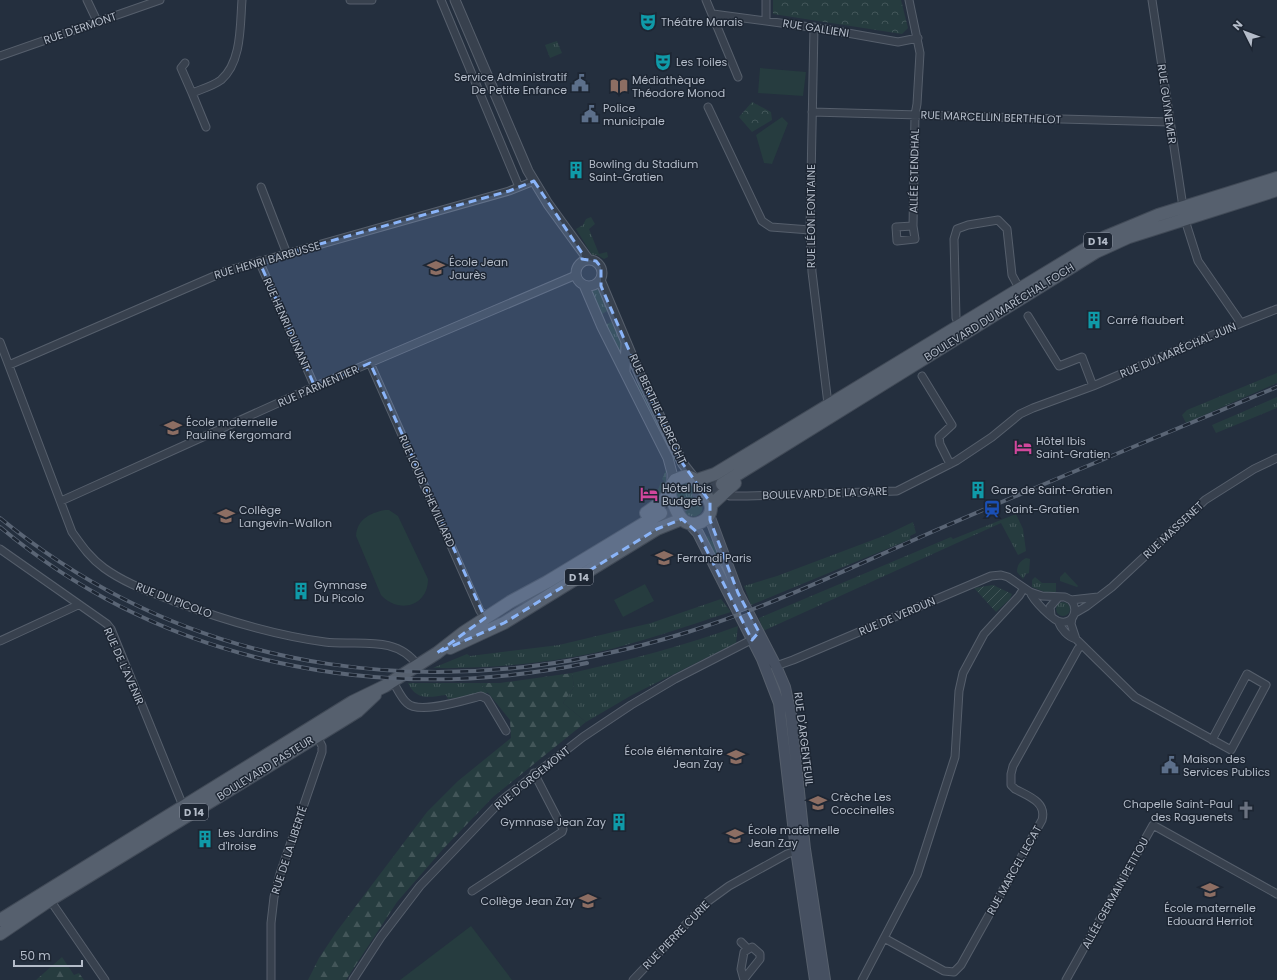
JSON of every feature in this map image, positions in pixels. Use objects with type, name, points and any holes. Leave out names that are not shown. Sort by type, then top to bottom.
[{"type":"main road","name":"BOULEVARD DU MARÉCHAL FOCH","points":[[722,485],[903,372],[1019,288],[1113,233],[1137,222],[1277,178]]},
{"type":"main road","name":"BOULEVARD DU MARÉCHAL FOCH","points":[[695,479],[715,474],[935,339],[965,327],[1104,247],[1129,236],[1277,190]]},
{"type":"main road","name":"BOULEVARD DU MARÉCHAL FOCH","points":[[710,510],[722,485],[935,339]]},
{"type":"main road","points":[[682,476],[695,479],[710,510],[702,522],[695,524],[686,521],[671,501],[670,488],[682,476]]},
{"type":"main road","name":"BOULEVARD PASTEUR","points":[[515,600],[579,555],[654,508],[670,488]]},
{"type":"main road","name":"RUE D'ARGENTEUIL","points":[[710,510],[738,593],[783,681],[789,705],[800,849],[825,980]]},
{"type":"main road","name":"BOULEVARD PASTEUR","points":[[0,920],[183,806],[314,732],[358,711],[389,684],[418,666],[487,617],[662,515],[503,616],[476,637]]},
{"type":"main road","name":"BOULEVARD PASTEUR","points":[[437,653],[476,637],[504,623],[657,529],[686,521]]},
{"type":"main road","name":"RUE D'ARGENTEUIL","points":[[686,521],[698,533],[762,659],[773,685],[781,712],[800,849],[815,980]]},
{"type":"main road","name":"BOULEVARD PASTEUR","points":[[0,934],[50,900],[314,732]]},
{"type":"street","points":[[87,0],[97,21]]},
{"type":"street","name":"RUE D'ERMONT","points":[[0,56],[160,0]]},
{"type":"street","points":[[192,93],[214,84],[226,75],[231,67],[239,38],[242,0]]},
{"type":"street","points":[[350,0],[372,0]]},
{"type":"street","points":[[441,0],[519,186]]},
{"type":"street","points":[[706,0],[738,77]]},
{"type":"street","points":[[766,0],[766,20]]},
{"type":"street","name":"ALLÉE STENDHAL","points":[[909,0],[920,53],[915,115],[913,226]]},
{"type":"street","name":"RUE GUYNEMER","points":[[1152,0],[1183,207]]},
{"type":"street","name":"RUE BERTHIE ALBRECHT","points":[[457,1],[534,181],[584,258],[596,261],[601,267],[602,274],[600,280],[626,338],[642,380],[683,464],[695,479]]},
{"type":"street","name":"RUE GALLIENI","points":[[713,14],[814,27],[898,42],[918,38]]},
{"type":"street","name":"RUE LÉON FONTAINE","points":[[814,27],[810,230],[812,272],[828,404]]},
{"type":"street","points":[[185,63],[182,68],[206,127]]},
{"type":"street","points":[[708,107],[762,221],[771,227],[810,230]]},
{"type":"street","name":"RUE MARCELLIN BERTHELOT","points":[[812,112],[1170,122]]},
{"type":"street","name":"RUE HENRI BARBUSSE","points":[[9,365],[204,279],[259,261],[288,254],[534,181]]},
{"type":"street","points":[[261,187],[288,254]]},
{"type":"street","points":[[965,327],[956,318],[954,239],[957,229],[968,225],[998,220],[1005,225],[1007,229],[1012,275],[1019,288]]},
{"type":"street","name":"RUE DU MARÉCHAL JUIN","points":[[1093,386],[1241,323],[1198,260],[1184,220]]},
{"type":"street","points":[[576,275],[577,268],[584,258]]},
{"type":"street","name":"RUE HENRI DUNANT","points":[[259,261],[315,387]]},
{"type":"street","name":"RUE BERTHIE ALBRECHT","points":[[576,275],[579,281],[584,284],[625,373],[668,458],[672,473],[670,488]]},
{"type":"street","name":"RUE PARMENTIER","points":[[61,501],[315,387],[576,275]]},
{"type":"street","points":[[584,284],[592,285],[600,280]]},
{"type":"street","points":[[1241,323],[1277,309]]},
{"type":"street","points":[[1028,316],[1059,366],[1082,357],[1093,386]]},
{"type":"street","name":"RUE BERTHIE ALBRECHT","points":[[625,373],[626,338]]},
{"type":"street","name":"RUE DU PICOLO","points":[[0,342],[72,532],[87,554],[105,569],[142,589],[223,619],[288,635],[326,642],[386,645],[410,656],[418,666]]},
{"type":"street","name":"RUE LOUIS CHEVILLIARD","points":[[370,363],[480,610],[487,617]]},
{"type":"street","points":[[922,376],[952,425],[939,437],[940,444],[950,464]]},
{"type":"street","name":"BOULEVARD DE LA GARE","points":[[722,485],[730,496],[897,491],[950,464],[992,437],[1020,414],[1093,386]]},
{"type":"street","name":"RUE MASSENET","points":[[1074,616],[1112,587],[1205,500],[1254,469],[1277,458]]},
{"type":"street","name":"RUE DE L'AVENIR","points":[[0,549],[107,624],[111,629],[183,806]]},
{"type":"street","name":"RUE DE VERDUN","points":[[776,666],[991,576],[1008,577],[1027,590]]},
{"type":"street","points":[[1027,590],[1058,598],[1065,597],[1071,600],[1075,606],[1071,624],[1076,639]]},
{"type":"street","points":[[1027,590],[1036,603],[1058,621],[1060,626],[1070,636],[1076,639],[1135,696],[1212,740],[1231,750],[1266,685],[1247,674],[1212,740]]},
{"type":"street","points":[[862,980],[917,874],[955,757],[959,691],[963,673],[984,634],[1019,596],[1027,590]]},
{"type":"street","points":[[1071,600],[1098,597]]},
{"type":"street","points":[[1051,615],[1052,603],[1058,598]]},
{"type":"street","points":[[0,641],[78,605]]},
{"type":"street","points":[[1058,621],[1065,622],[1074,616]]},
{"type":"street","name":"RUE D'ORGEMONT","points":[[353,980],[381,937],[420,886],[502,800],[534,773],[583,737],[631,705],[675,679],[752,640],[759,632]]},
{"type":"street","name":"RUE MARCEL LECAT","points":[[884,938],[944,971],[954,972],[961,965],[1042,820],[1044,813],[1042,807],[1011,785],[1011,774],[1019,754],[1078,649],[1082,645]]},
{"type":"street","points":[[762,659],[776,666]]},
{"type":"street","points":[[389,684],[407,703],[415,707],[427,708],[481,696],[487,699],[506,731]]},
{"type":"street","name":"RUE DE LA LIBERTÉ","points":[[271,980],[271,923],[274,897],[280,874],[322,752],[322,746],[314,732]]},
{"type":"street","points":[[472,891],[562,832],[563,829],[534,773]]},
{"type":"street","name":"ALLÉE GERMAIN PETITOU","points":[[1066,980],[1153,825],[1277,894]]},
{"type":"street","name":"RUE PIERRE CURIE","points":[[633,980],[707,902],[728,886],[800,849]]},
{"type":"street","points":[[50,900],[105,980]]},
{"type":"street","points":[[741,942],[748,949],[752,948],[760,954],[760,959],[744,979]]},
{"type":"street","points":[[744,979],[742,969],[744,952],[748,949]]},
{"type":"highlighted area","points":[[534,181],[582,253],[582,259],[596,261],[601,267],[601,286],[642,380],[683,464],[710,502],[710,520],[738,593],[759,632],[756,637],[752,640],[698,533],[682,519],[657,529],[504,623],[437,653],[485,618],[370,363],[315,387],[259,261],[509,191]]},
{"type":"green space","points":[[773,0],[901,0],[908,28],[902,34],[773,14]]},
{"type":"green space","points":[[557,41],[562,53],[550,58],[545,45]]},
{"type":"green space","points":[[760,68],[806,72],[803,96],[758,93]]},
{"type":"green space","points":[[752,102],[771,112],[772,120],[752,132],[739,117]]},
{"type":"green space","points":[[782,117],[788,123],[772,164],[764,163],[756,135]]},
{"type":"green space","points":[[591,217],[595,224],[589,229],[599,254],[607,252],[608,257],[604,259],[597,255],[592,255],[576,229],[583,225],[586,219]]},
{"type":"green space","points":[[596,285],[609,310],[600,315],[589,288]]},
{"type":"green space","points":[[614,321],[621,338],[624,365],[604,325]]},
{"type":"green space","points":[[1277,373],[1277,383],[1186,423],[1182,415],[1187,410]]},
{"type":"green space","points":[[639,384],[677,460],[673,461],[636,385]]},
{"type":"green space","points":[[1277,397],[1277,408],[1216,433],[1212,425]]},
{"type":"green space","points":[[666,470],[666,484],[659,497],[657,492],[661,482],[663,483],[664,481],[662,479]]},
{"type":"green space","points":[[686,483],[691,485],[702,505],[701,513],[695,516],[686,514],[676,496],[677,487]]},
{"type":"green space","points":[[389,510],[398,516],[428,579],[427,589],[423,596],[411,605],[403,606],[396,604],[388,601],[381,595],[356,536],[361,522],[365,518],[374,513]]},
{"type":"green space","points":[[1016,514],[1023,529],[1026,551],[1018,555],[1001,523],[763,631],[759,618],[951,537],[953,539]]},
{"type":"green space","points":[[913,522],[916,533],[910,536],[911,539],[751,605],[744,586],[777,576],[886,535]]},
{"type":"green space","points":[[708,536],[711,541],[713,540],[724,570],[722,571],[705,538]]},
{"type":"green space","points":[[1026,558],[1030,559],[1029,573],[1026,574],[1023,579],[1017,570],[1022,560]]},
{"type":"green space","points":[[1065,572],[1078,586],[1077,587],[1060,581],[1060,577]]},
{"type":"green space","points":[[1035,577],[1042,583],[1056,583],[1056,592],[1045,592],[1032,587],[1032,580]]},
{"type":"green space","points":[[645,584],[654,601],[623,617],[614,600]]},
{"type":"green space","points":[[993,585],[1012,594],[1010,599],[996,612],[974,588]]},
{"type":"green space","points":[[721,599],[731,612],[611,649],[575,657],[534,663],[473,668],[433,668],[467,654],[470,656],[559,645],[651,623]]},
{"type":"green space","points":[[1060,602],[1066,602],[1070,606],[1070,612],[1066,616],[1060,616],[1056,612],[1056,606]]},
{"type":"green space","points":[[738,626],[736,643],[632,695],[586,722],[563,703],[574,687],[572,673],[656,652]]},
{"type":"green space","points":[[572,673],[574,687],[563,703],[586,722],[493,797],[444,848],[397,902],[346,980],[308,980],[319,958],[337,931],[427,812],[458,781],[511,738],[510,720],[480,683],[500,683]]},
{"type":"green space","points":[[408,683],[480,683],[488,693],[448,699],[446,695],[429,697],[415,693]]},
{"type":"green space","points":[[471,926],[512,980],[400,980]]},
{"type":"green space","points":[[62,957],[74,975],[79,973],[84,980],[36,980]]},
{"type":"tunnel","points":[[663,517],[722,484]]},
{"type":"railway","points":[[0,518],[77,572],[157,615],[241,645],[328,664],[417,672],[507,669],[598,655],[688,632],[754,609],[820,582],[989,507],[1277,387]]},
{"type":"railway","points":[[0,527],[64,574],[132,612],[203,642],[278,662],[354,675],[431,679],[509,675],[587,663]]},
{"type":"place","name":"Théâtre Marais","points":[[648,22]]},
{"type":"place","name":"Les Toiles","points":[[663,62]]},
{"type":"place","name":"Service Administratif De Petite Enfance","points":[[580,83]]},
{"type":"place","name":"Médiathèque Théodore Monod","points":[[619,86]]},
{"type":"place","name":"Police municipale","points":[[590,114]]},
{"type":"place","name":"Bowling du Stadium Saint-Gratien","points":[[576,170]]},
{"type":"place","name":"École Jean Jaurès","points":[[436,268]]},
{"type":"place","name":"Carré flaubert","points":[[1094,320]]},
{"type":"place","name":"École maternelle Pauline Kergomard","points":[[173,428]]},
{"type":"place","name":"Hôtel Ibis Saint-Gratien","points":[[1023,447]]},
{"type":"place","name":"Gare de Saint-Gratien","points":[[978,490]]},
{"type":"place","name":"Hôtel Ibis Budget","points":[[649,494]]},
{"type":"place","name":"Saint-Gratien","points":[[992,509]]},
{"type":"place","name":"Collège Langevin-Wallon","points":[[226,516]]},
{"type":"place","name":"Ferrandi Paris","points":[[664,558]]},
{"type":"place","name":"Gymnase Du Picolo","points":[[301,591]]},
{"type":"place","name":"École élémentaire Jean Zay","points":[[736,757]]},
{"type":"place","name":"Maison des Services Publics","points":[[1170,765]]},
{"type":"place","name":"Crèche Les Coccinelles","points":[[818,803]]},
{"type":"place","name":"Chapelle Saint-Paul des Raguenets","points":[[1246,810]]},
{"type":"place","name":"Gymnase Jean Zay","points":[[619,822]]},
{"type":"place","name":"École maternelle Jean Zay","points":[[735,836]]},
{"type":"place","name":"Les Jardins d'Iroise","points":[[205,839]]},
{"type":"place","name":"École maternelle Edouard Herriot","points":[[1210,890]]},
{"type":"place","name":"Collège Jean Zay","points":[[588,901]]}]
